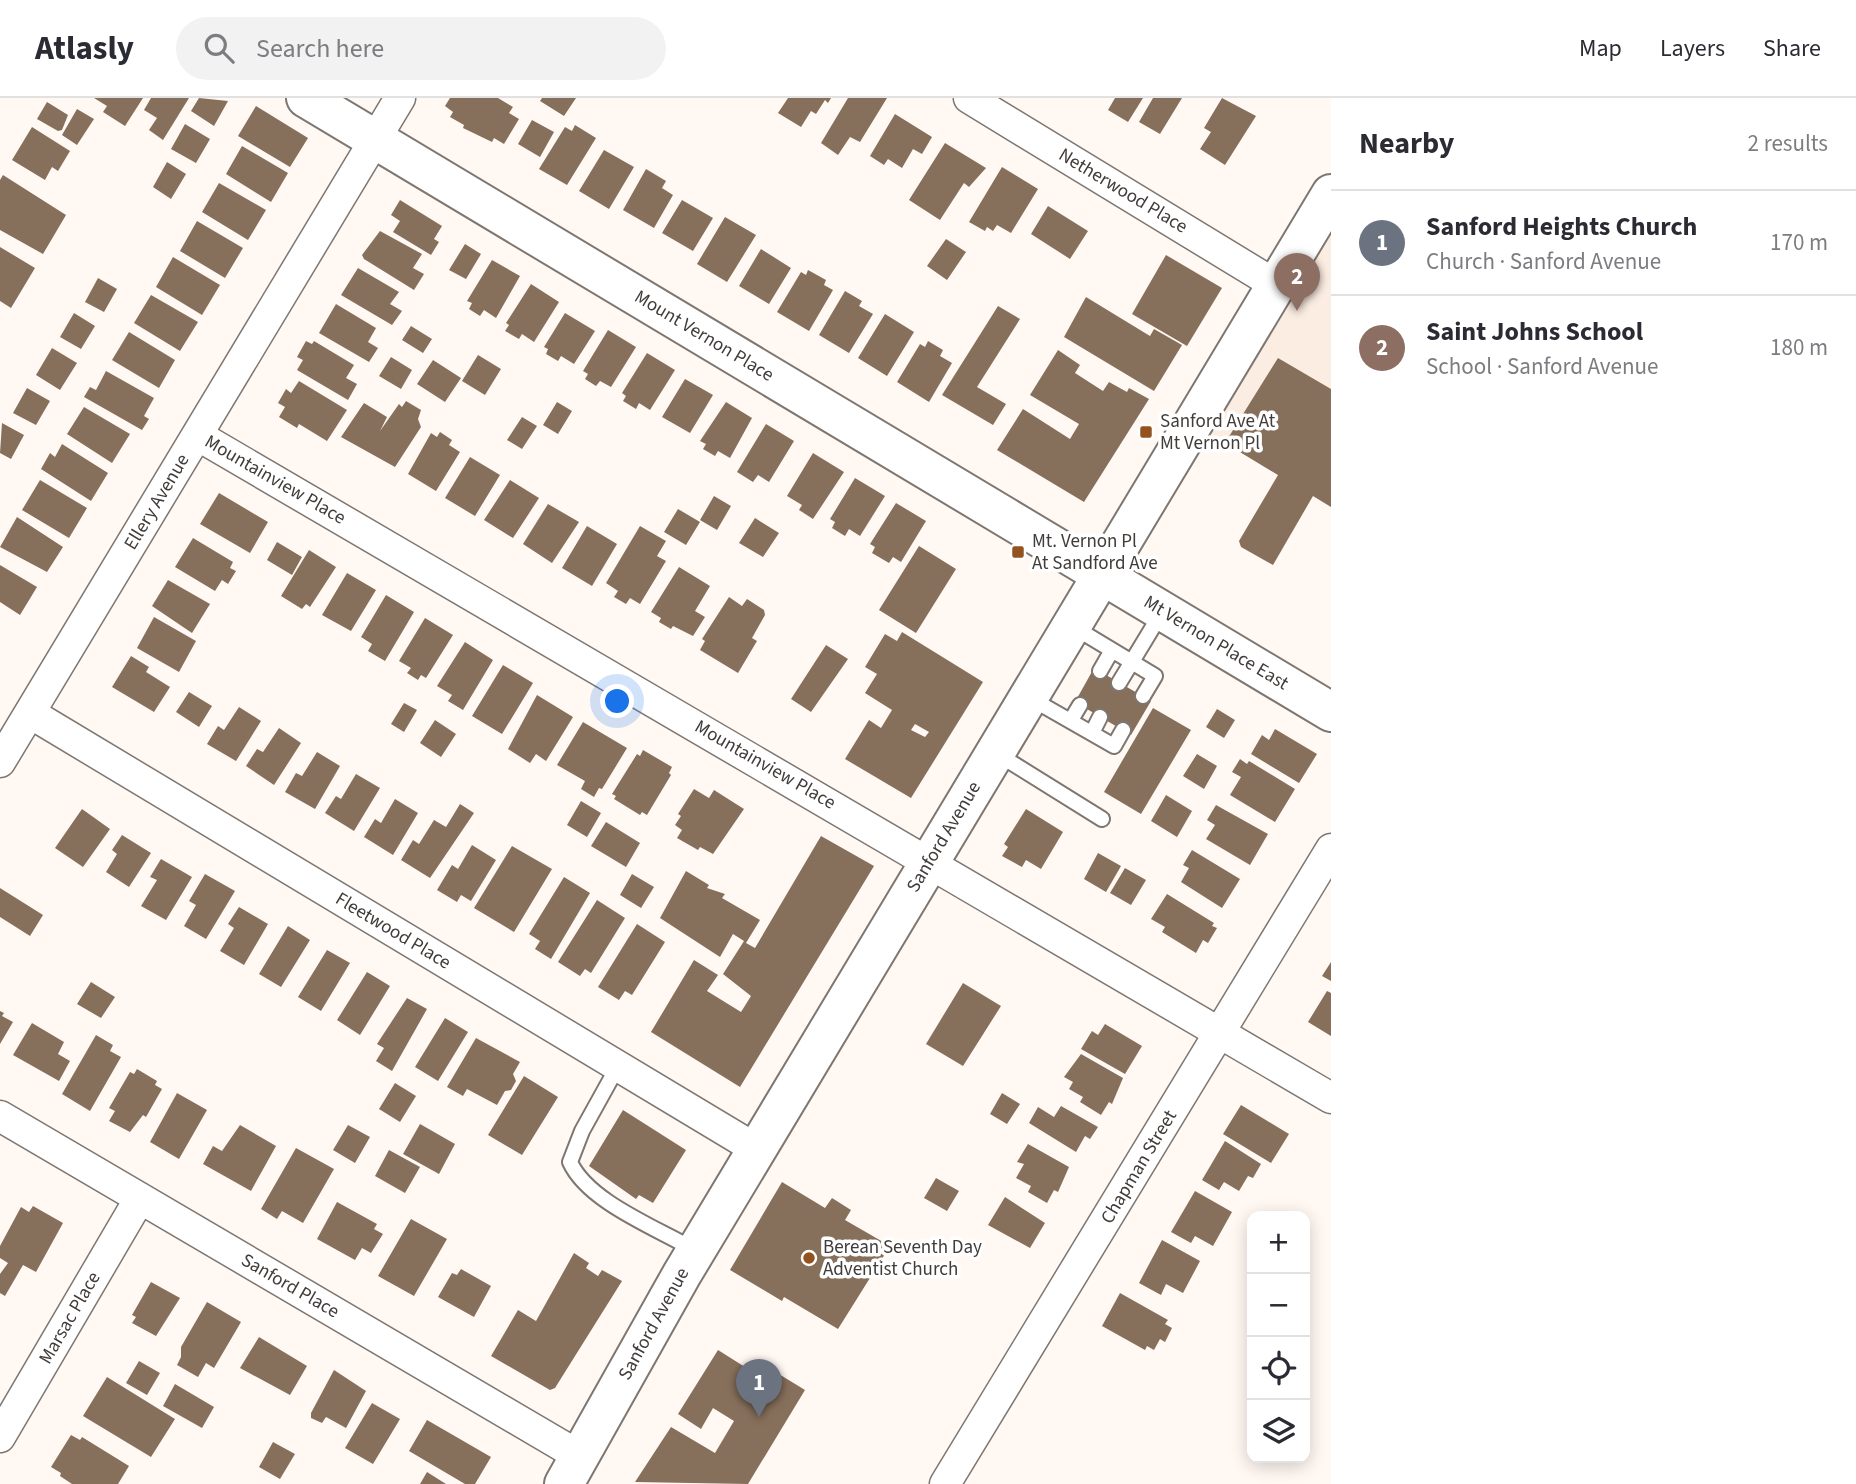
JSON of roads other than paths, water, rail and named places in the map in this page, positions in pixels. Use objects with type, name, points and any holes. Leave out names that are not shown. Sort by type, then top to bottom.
[{"type":"main road","name":"Mount Vernon Place","points":[[306,98],[1102,574]]},
{"type":"main road","name":"Sanford Avenue","points":[[573,1471],[696,1251],[1331,194]]},
{"type":"main road","name":"Mt Vernon Place East","points":[[1102,574],[1331,712]]},
{"type":"street","name":"Ellery Avenue","points":[[0,762],[400,98]]},
{"type":"street","name":"Netherwood Place","points":[[969,98],[1276,285]]},
{"type":"street","name":"Mountainview Place","points":[[197,435],[930,861],[1331,1098]]},
{"type":"street","name":"Fleetwood Place","points":[[30,713],[757,1149]]},
{"type":"street","name":"Chapman Street","points":[[945,1484],[1331,849]]},
{"type":"street","name":"Sanford Place","points":[[0,1115],[140,1198],[573,1471]]},
{"type":"street","name":"Marsac Place","points":[[0,1437],[140,1198]]},
{"type":"lane","points":[[1119,682],[1163,611]]},
{"type":"lane","points":[[1070,625],[1156,676],[1143,696]]},
{"type":"lane","points":[[1100,671],[1112,650]]},
{"type":"lane","points":[[1028,697],[1114,746],[1123,730]]},
{"type":"lane","points":[[1071,720],[1080,705]]},
{"type":"lane","points":[[1092,733],[1100,717]]},
{"type":"lane","points":[[995,753],[1102,819]]},
{"type":"lane","points":[[618,1066],[582,1131],[570,1161],[578,1178],[612,1205],[696,1251]]},
{"type":"place","name":"Saint Johns School","points":[[1297,311]]},
{"type":"place","name":"Sanford Ave At Mt Vernon Pl","points":[[1146,432]]},
{"type":"place","name":"Mt. Vernon Pl At Sandford Ave","points":[[1018,552]]},
{"type":"place","name":"Berean Seventh Day Adventist Church","points":[[809,1258]]},
{"type":"place","name":"Sanford Heights Church","points":[[759,1417]]}]
